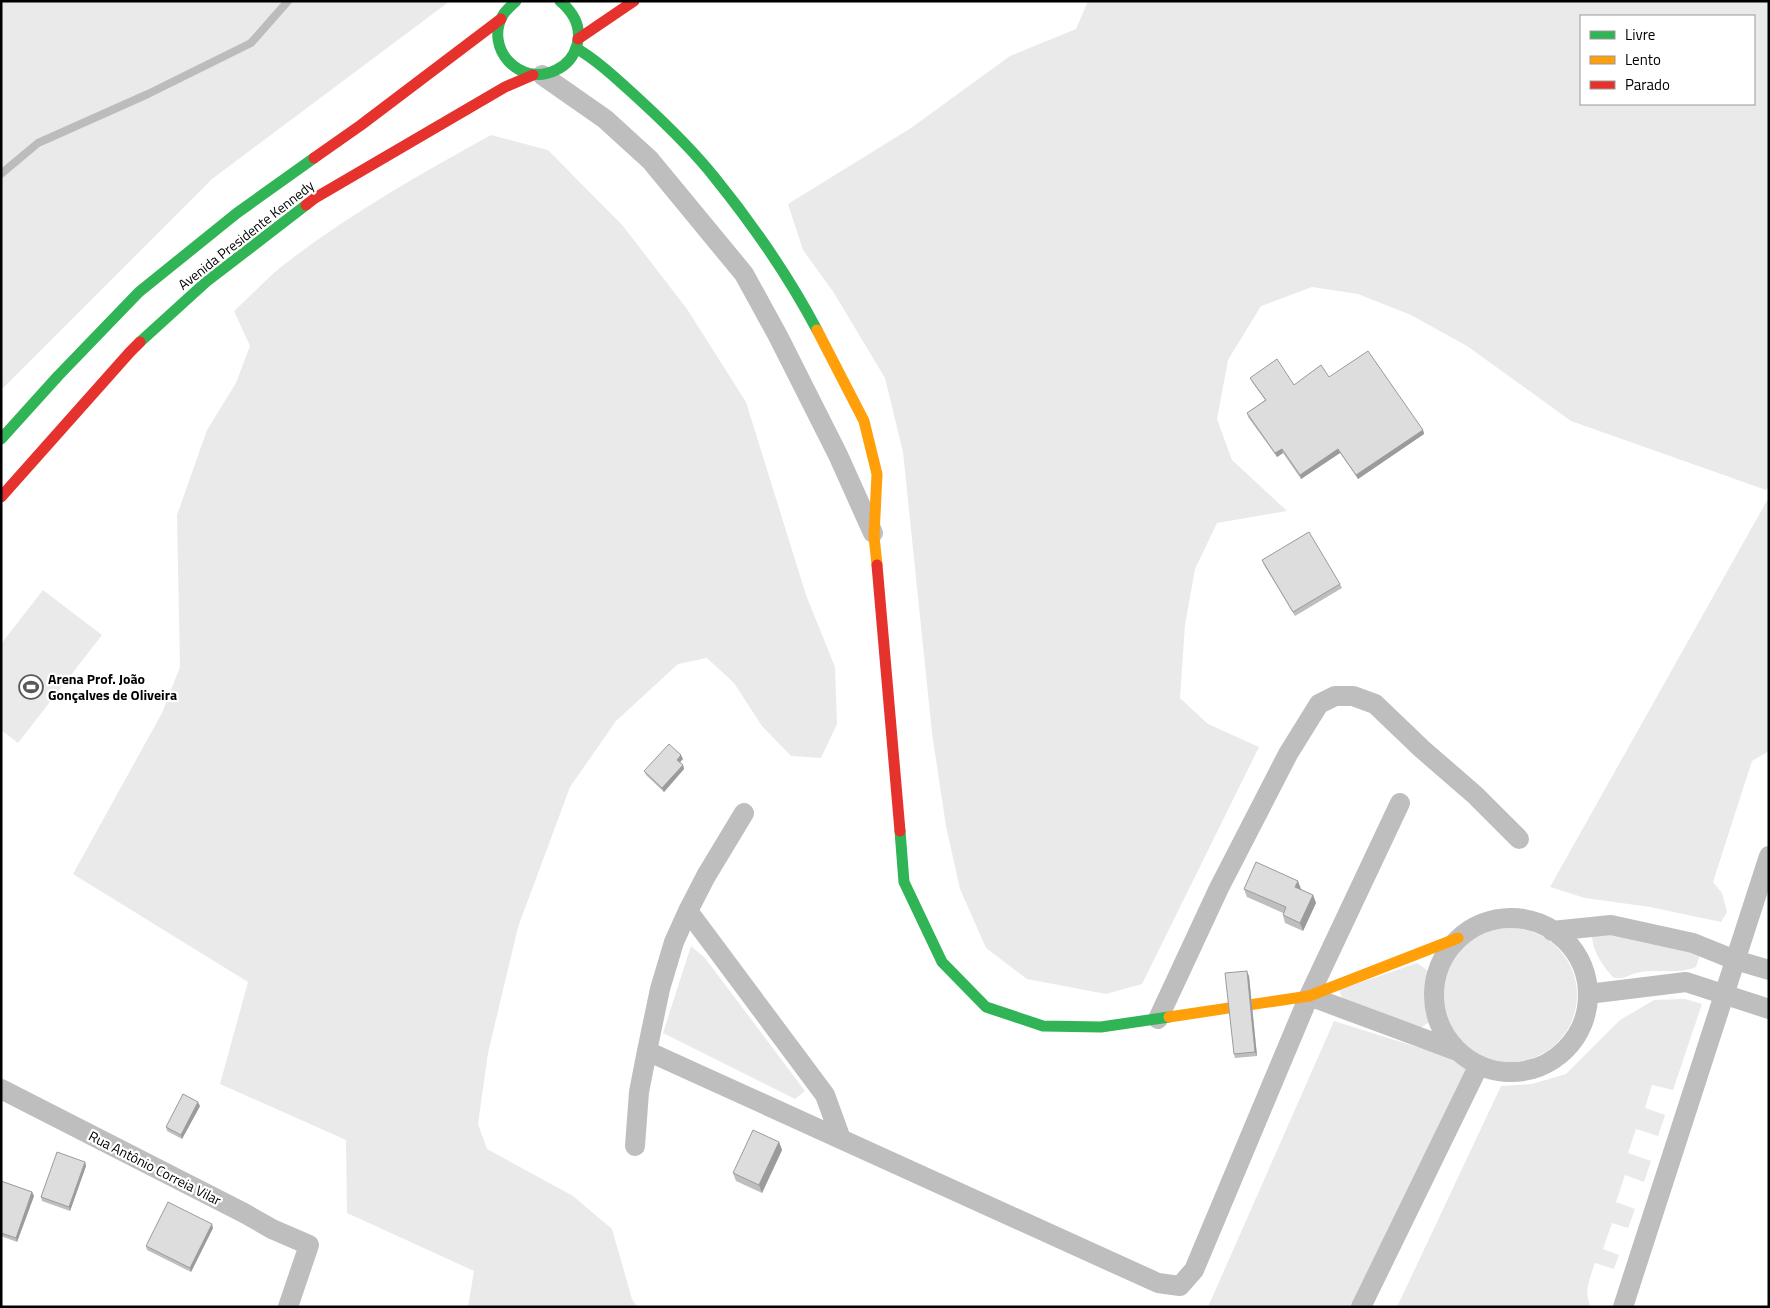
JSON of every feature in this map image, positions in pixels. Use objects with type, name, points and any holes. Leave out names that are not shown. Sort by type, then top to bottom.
[{"type":"main road","name":"Avenida Presidente Kennedy","points":[[1,439],[58,376],[139,292],[236,213],[361,125],[501,19],[509,6],[516,1]]},
{"type":"main road","points":[[560,1],[574,16],[578,31],[577,44]]},
{"type":"main road","points":[[577,44],[634,1]]},
{"type":"main road","points":[[501,19],[497,34],[503,56],[516,69],[524,73],[537,75]]},
{"type":"main road","name":"Avenida Presidente Kennedy","points":[[1,497],[130,352],[206,282],[314,198],[505,87],[537,75],[550,74],[561,68],[568,63],[577,44]]},
{"type":"main road","points":[[577,44],[676,134],[715,177],[773,256],[812,321],[864,421],[877,474],[874,536],[904,882],[942,962],[986,1007],[1043,1026],[1101,1027],[1158,1019],[1309,996],[1458,938]]},
{"type":"street","points":[[537,75],[605,119],[650,160],[744,274],[778,336],[838,455],[874,536]]},
{"type":"street","points":[[1158,1019],[1219,888],[1288,754],[1319,704],[1335,696],[1353,696],[1375,704],[1422,749],[1475,795],[1519,838]]},
{"type":"street","points":[[647,1050],[1158,1283],[1180,1286],[1194,1270],[1309,996],[1400,803]]},
{"type":"street","points":[[635,1146],[639,1092],[647,1050],[660,989],[674,942],[706,876],[744,813]]},
{"type":"street","points":[[1623,1307],[1769,856]]},
{"type":"street","points":[[688,910],[826,1095],[841,1139]]},
{"type":"street","points":[[1309,996],[1458,1052],[1479,1066],[1500,1072],[1522,1071],[1544,1065],[1562,1053],[1576,1036],[1585,1016],[1588,994],[1583,969],[1571,947],[1552,930],[1529,920],[1504,918],[1479,925],[1458,938],[1442,958],[1434,982],[1434,1007],[1442,1031],[1458,1052]]},
{"type":"street","points":[[1552,930],[1611,925],[1694,943],[1735,960],[1769,970]]},
{"type":"street","points":[[1588,994],[1686,982],[1769,1008]]},
{"type":"street","points":[[1361,1307],[1479,1066]]},
{"type":"street","name":"Rua Antônio Correia Vilar","points":[[1,1089],[236,1208],[272,1229],[309,1245],[288,1307]]},
{"type":"shaded area","points":[[1,1],[450,1],[212,179],[1,390]]},
{"type":"shaded area","points":[[1088,1],[1769,1],[1769,485],[1766,490],[1571,421],[1467,346],[1411,315],[1358,294],[1312,287],[1261,306],[1228,360],[1217,419],[1232,460],[1287,511],[1217,523],[1195,569],[1185,625],[1180,698],[1208,724],[1259,747],[1142,984],[1106,994],[1027,979],[986,948],[960,889],[946,826],[932,733],[903,452],[885,378],[834,293],[803,250],[788,204],[911,128],[1010,56],[1076,29]]},
{"type":"shaded area","points":[[491,135],[548,150],[623,226],[687,309],[746,402],[806,595],[835,667],[837,724],[821,758],[791,756],[762,726],[734,683],[707,658],[678,664],[616,721],[570,787],[518,927],[488,1053],[478,1124],[487,1149],[573,1196],[612,1229],[632,1299],[637,1307],[468,1307],[474,1271],[347,1213],[346,1140],[220,1084],[248,982],[73,874],[162,713],[180,667],[177,515],[207,430],[236,383],[250,346],[234,311],[269,277],[331,230],[410,180]]},
{"type":"shaded area","points":[[1769,497],[1769,751],[1752,761],[1713,882],[1722,893],[1727,912],[1721,922],[1650,907],[1585,898],[1550,887]]},
{"type":"shaded area","name":"Arena Prof. João Gonçalves de Oliveira","points":[[43,590],[102,635],[18,743],[1,730],[1,644]]},
{"type":"shaded area","points":[[1510,928],[1536,933],[1558,947],[1572,969],[1577,995],[1572,1021],[1558,1043],[1536,1057],[1510,1062],[1484,1057],[1462,1043],[1448,1021],[1443,995],[1448,969],[1462,947],[1484,933]]},
{"type":"shaded area","points":[[1599,932],[1696,947],[1700,955],[1696,967],[1689,969],[1681,971],[1651,971],[1636,973],[1624,978],[1614,978],[1602,964],[1592,941],[1592,935]]},
{"type":"shaded area","points":[[691,946],[705,958],[805,1091],[795,1099],[663,1033]]},
{"type":"shaded area","points":[[1417,963],[1427,970],[1431,1021],[1417,1030],[1345,1005],[1339,990]]},
{"type":"shaded area","points":[[1685,999],[1702,1004],[1673,1090],[1652,1085],[1645,1108],[1665,1115],[1658,1136],[1636,1129],[1628,1153],[1651,1161],[1644,1182],[1625,1175],[1616,1202],[1635,1209],[1628,1228],[1612,1223],[1603,1249],[1619,1255],[1614,1269],[1595,1263],[1587,1290],[1591,1307],[1397,1307],[1501,1086],[1532,1084],[1566,1074],[1620,1020],[1654,1000]]},
{"type":"shaded area","points":[[1334,1021],[1471,1064],[1350,1307],[1208,1307]]},
{"type":"building","points":[[1368,351],[1423,430],[1356,475],[1338,449],[1300,475],[1282,449],[1275,453],[1247,413],[1266,400],[1250,378],[1277,359],[1294,385],[1321,365],[1329,377]]},
{"type":"building","points":[[1309,532],[1340,584],[1293,612],[1262,560]]},
{"type":"building","points":[[669,744],[681,755],[677,760],[683,765],[662,788],[644,771]]},
{"type":"building","points":[[1256,862],[1298,881],[1295,887],[1313,895],[1300,923],[1283,915],[1286,907],[1244,889]]},
{"type":"building","points":[[1247,971],[1255,1052],[1234,1054],[1225,973]]},
{"type":"building","points":[[183,1094],[198,1102],[181,1135],[166,1127]]},
{"type":"building","points":[[753,1130],[779,1142],[759,1185],[733,1173]]},
{"type":"building","points":[[57,1152],[85,1162],[69,1207],[41,1197]]},
{"type":"building","points":[[1,1181],[32,1192],[16,1238],[1,1233]]},
{"type":"building","points":[[168,1202],[212,1224],[190,1268],[146,1246]]},
{"type":"waterway","points":[[1,174],[38,143],[148,94],[251,43],[288,1]]},
{"type":"traffic: fast","points":[[516,1],[503,15],[498,28],[498,40],[502,52],[509,62],[518,69],[530,74],[543,74],[556,70],[564,66],[574,53],[578,38],[577,26],[569,10],[560,1]]},
{"type":"traffic: fast","points":[[576,48],[602,66],[641,101],[680,138],[707,168],[770,252],[795,290],[817,330]]},
{"type":"traffic: fast","points":[[1,439],[58,376],[139,292],[237,213],[314,158]]},
{"type":"traffic: fast","points":[[140,342],[206,282],[306,205]]},
{"type":"traffic: fast","points":[[900,831],[904,882],[942,962],[986,1007],[1043,1026],[1101,1027],[1169,1017]]},
{"type":"traffic: slow","points":[[817,330],[864,421],[877,474],[874,536],[877,565]]},
{"type":"traffic: slow","points":[[1169,1017],[1309,996],[1458,938]]},
{"type":"traffic: jam","points":[[578,39],[634,1]]},
{"type":"traffic: jam","points":[[314,158],[361,125],[501,19]]},
{"type":"traffic: jam","points":[[306,205],[505,87],[533,75]]},
{"type":"traffic: jam","points":[[1,497],[140,342]]},
{"type":"traffic: jam","points":[[877,565],[900,831]]},
{"type":"place","name":"Arena Prof. João Gonçalves de Oliveira","points":[[31,687]]}]
